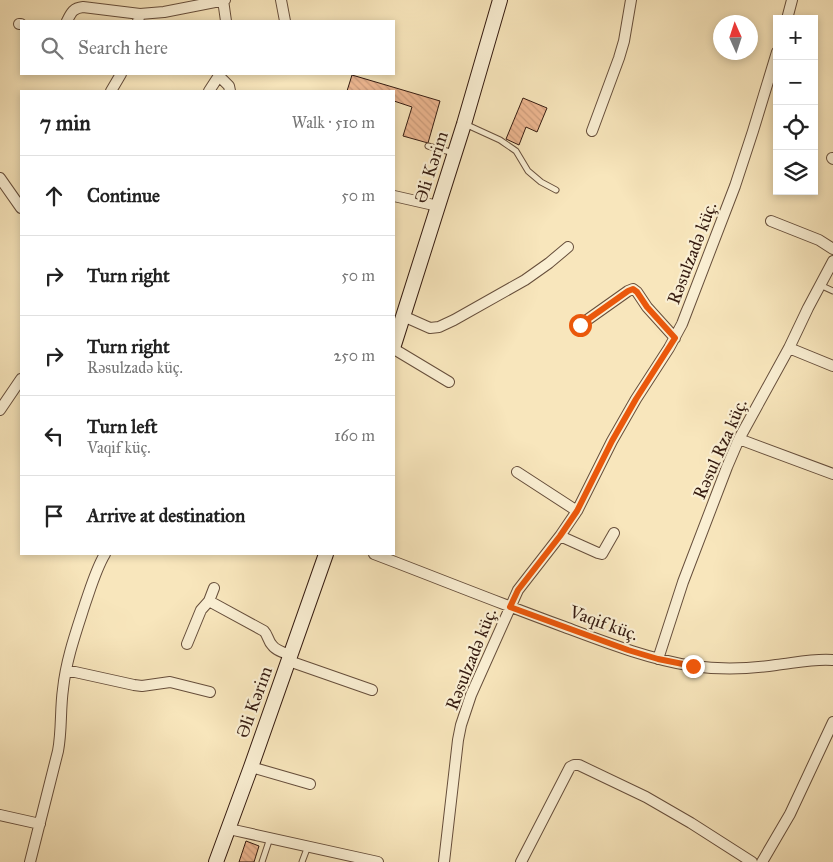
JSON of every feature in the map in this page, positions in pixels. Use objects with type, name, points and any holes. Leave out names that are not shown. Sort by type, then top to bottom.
[{"type":"main road","name":"Əli Kərim","points":[[395,339],[455,154],[500,0]]},
{"type":"main road","name":"Əli Kərim","points":[[216,862],[326,555]]},
{"type":"street","points":[[68,20],[72,11],[83,7],[139,18],[224,0],[226,20]]},
{"type":"street","points":[[281,0],[285,20]]},
{"type":"street","points":[[592,131],[619,58],[631,0]]},
{"type":"street","points":[[788,15],[792,0]]},
{"type":"street","name":"Rəsulzadə küç.","points":[[444,862],[458,740],[471,695],[518,590],[577,511],[631,407],[682,324],[735,186],[775,60]]},
{"type":"street","points":[[113,90],[120,75]]},
{"type":"street","points":[[210,90],[219,75],[229,86],[230,90]]},
{"type":"street","points":[[0,178],[20,207]]},
{"type":"street","points":[[395,196],[438,206]]},
{"type":"street","points":[[771,221],[819,240],[833,249]]},
{"type":"street","points":[[403,316],[430,328],[439,327],[525,280],[568,247]]},
{"type":"street","name":"Rəsul Rza küç.","points":[[658,659],[684,582],[739,438],[789,348],[833,261]]},
{"type":"street","points":[[580,325],[633,289],[675,338]]},
{"type":"street","points":[[395,339],[449,382]]},
{"type":"street","points":[[789,348],[833,366]]},
{"type":"street","points":[[1,407],[20,380]]},
{"type":"street","points":[[739,438],[833,474]]},
{"type":"street","points":[[517,472],[577,511]]},
{"type":"street","points":[[560,536],[602,554],[614,533]]},
{"type":"street","points":[[30,862],[58,751],[61,734],[61,704],[66,670],[81,615],[104,555]]},
{"type":"street","name":"Vaqif küç.","points":[[377,555],[510,607],[658,659],[693,666],[725,669],[833,660]]},
{"type":"street","points":[[187,644],[202,610],[209,602],[214,588]]},
{"type":"street","points":[[209,602],[264,631],[272,646],[290,658],[372,690]]},
{"type":"street","points":[[66,670],[134,685],[142,686],[170,682],[210,692]]},
{"type":"street","points":[[762,862],[790,814],[833,722]]},
{"type":"street","points":[[521,862],[570,766],[574,765],[579,765],[646,797],[752,862]]},
{"type":"street","points":[[251,767],[310,784]]},
{"type":"street","points":[[0,815],[40,824]]},
{"type":"street","points":[[229,829],[308,846],[333,857],[378,862]]},
{"type":"lane","points":[[464,124],[500,140],[516,151],[534,176],[556,190]]},
{"type":"lane","points":[[428,146],[455,154]]},
{"type":"lane","points":[[820,285],[833,291]]},
{"type":"lane","points":[[262,862],[270,838]]},
{"type":"lane","points":[[302,862],[308,846]]},
{"type":"building","points":[[352,75],[440,101],[428,143],[403,136],[412,107],[395,101],[395,90],[347,90]]},
{"type":"building","points":[[523,98],[547,108],[537,132],[526,127],[519,145],[506,139]]},
{"type":"building","points":[[246,841],[259,846],[254,862],[239,862]]},
{"type":"route","points":[[580,325],[633,289],[675,338],[612,441],[577,511],[518,590],[510,607],[628,650],[658,659],[693,666]]}]
